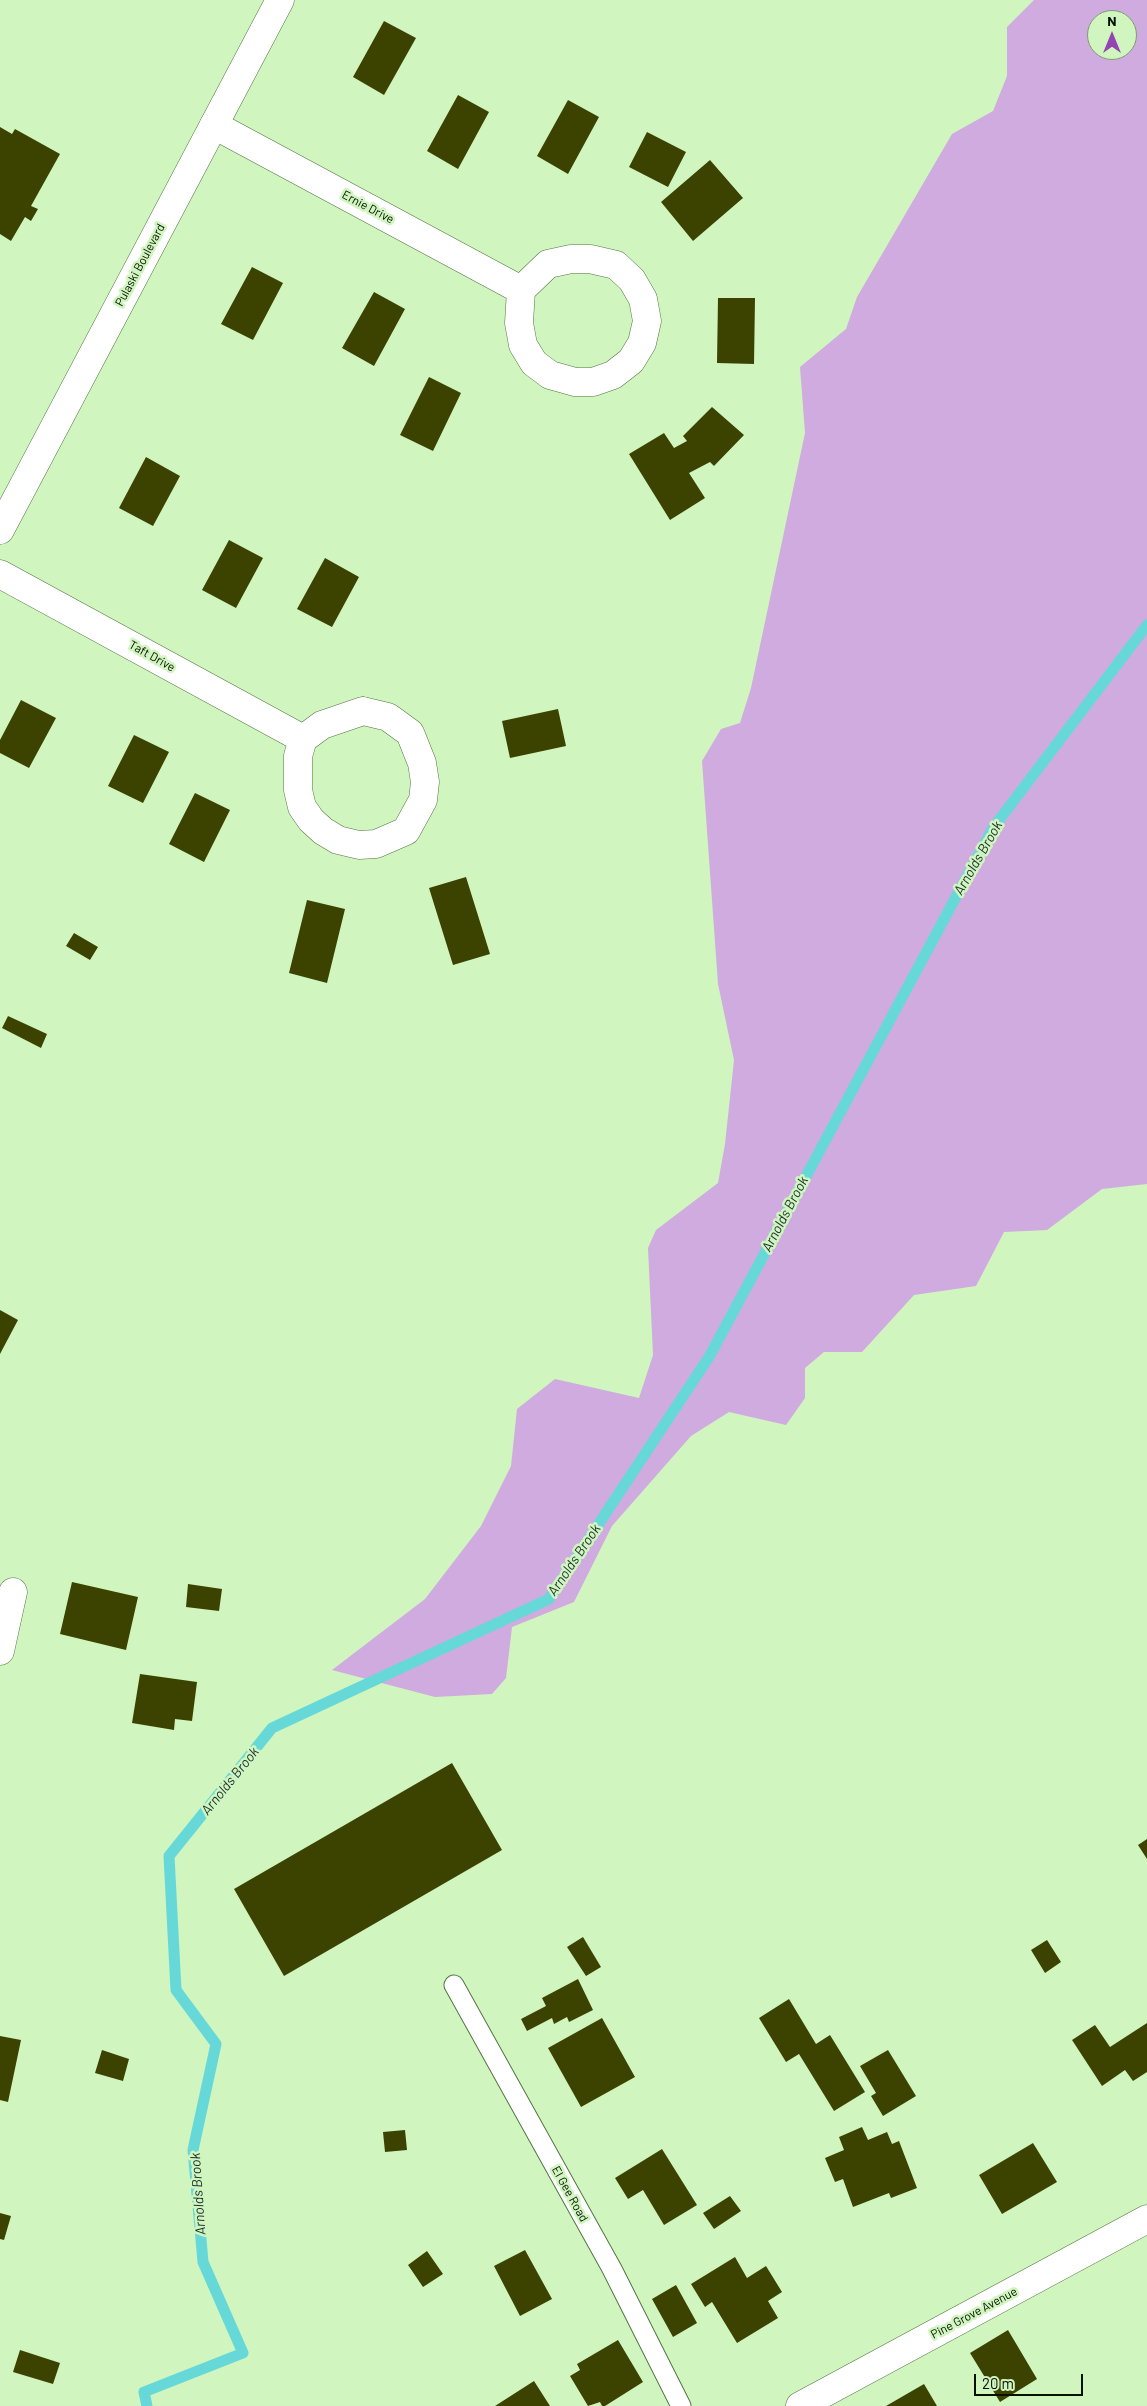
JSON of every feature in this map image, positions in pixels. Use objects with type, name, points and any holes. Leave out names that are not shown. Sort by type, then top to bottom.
[{"type":"street","name":"Pulaski Boulevard","points":[[0,530],[280,0]]},
{"type":"street","name":"Ernie Drive","points":[[214,125],[521,290]]},
{"type":"street","points":[[571,259],[590,259],[616,265],[632,280],[644,299],[647,321],[642,343],[631,361],[613,375],[593,382],[575,382],[550,375],[534,363],[523,345],[519,323],[521,290],[548,264],[571,259]]},
{"type":"street","name":"Taft Drive","points":[[0,574],[303,739]]},
{"type":"street","points":[[363,711],[388,717],[410,733],[422,763],[424,782],[423,800],[406,831],[376,844],[359,845],[338,840],[310,820],[302,807],[298,790],[298,756],[303,739],[322,725],[363,711]]},
{"type":"street","points":[[0,1651],[13,1592]]},
{"type":"street","name":"Pine Grove Avenue","points":[[800,2406],[1147,2219]]},
{"type":"lane","name":"El Gee Road","points":[[454,1985],[612,2269],[681,2406]]},
{"type":"shaded area","points":[[1034,0],[1147,0],[1147,1184],[1102,1189],[1047,1230],[1004,1232],[976,1286],[914,1295],[862,1352],[824,1352],[805,1368],[805,1398],[786,1425],[729,1412],[691,1436],[612,1526],[574,1602],[512,1627],[506,1678],[492,1694],[435,1697],[332,1670],[425,1599],[481,1526],[511,1466],[517,1409],[555,1379],[639,1398],[653,1355],[648,1248],[656,1230],[718,1183],[725,1144],[734,1060],[718,984],[702,761],[721,729],[740,723],[751,688],[805,433],[800,367],[846,329],[857,297],[952,134],[993,111],[1007,76],[1007,27]]},
{"type":"building","points":[[384,21],[416,38],[384,95],[353,77]]},
{"type":"building","points":[[458,95],[489,112],[458,169],[427,151]]},
{"type":"building","points":[[568,100],[599,117],[568,174],[537,156]]},
{"type":"building","points":[[0,127],[12,134],[15,129],[60,154],[31,206],[38,209],[31,221],[25,217],[11,241],[0,234]]},
{"type":"building","points":[[647,132],[686,152],[668,187],[629,167]]},
{"type":"building","points":[[710,160],[743,198],[693,241],[661,202]]},
{"type":"building","points":[[252,267],[283,283],[253,340],[221,324]]},
{"type":"building","points":[[374,292],[405,309],[374,366],[342,348]]},
{"type":"building","points":[[718,298],[755,298],[754,364],[717,363]]},
{"type":"building","points":[[429,377],[461,393],[433,451],[400,435]]},
{"type":"building","points":[[712,407],[744,435],[714,466],[710,462],[689,473],[705,498],[670,520],[629,454],[664,433],[674,448],[687,441],[683,436]]},
{"type":"building","points":[[146,457],[180,476],[153,526],[119,508]]},
{"type":"building","points":[[229,540],[263,558],[236,608],[202,590]]},
{"type":"building","points":[[325,558],[359,577],[332,627],[297,609]]},
{"type":"building","points":[[21,700],[56,718],[29,768],[0,753],[0,740]]},
{"type":"building","points":[[558,709],[566,746],[510,758],[502,721]]},
{"type":"building","points":[[134,735],[169,752],[143,803],[108,786]]},
{"type":"building","points":[[195,793],[230,810],[204,862],[169,844]]},
{"type":"building","points":[[466,877],[490,954],[453,965],[429,888]]},
{"type":"building","points":[[307,900],[345,909],[327,983],[289,973]]},
{"type":"building","points":[[74,933],[98,947],[90,960],[66,946]]},
{"type":"building","points":[[8,1016],[47,1034],[41,1048],[2,1028]]},
{"type":"building","points":[[0,1310],[18,1320],[0,1354]]},
{"type":"building","points":[[72,1582],[138,1597],[126,1650],[60,1634]]},
{"type":"building","points":[[188,1584],[222,1589],[219,1611],[186,1607]]},
{"type":"building","points":[[140,1674],[197,1682],[192,1721],[175,1719],[174,1730],[132,1723]]},
{"type":"building","points":[[452,1763],[502,1850],[284,1976],[234,1889]]},
{"type":"building","points":[[1147,1839],[1147,1859],[1138,1845]]},
{"type":"building","points":[[583,1937],[601,1967],[586,1976],[567,1947]]},
{"type":"building","points":[[1047,1940],[1061,1962],[1045,1973],[1031,1950]]},
{"type":"building","points":[[578,1979],[593,2010],[569,2022],[567,2017],[554,2024],[552,2018],[527,2031],[521,2019],[546,2006],[542,1998]]},
{"type":"building","points":[[789,1999],[816,2044],[830,2035],[865,2092],[834,2111],[799,2054],[786,2062],[759,2018]]},
{"type":"building","points":[[602,2018],[635,2077],[581,2107],[548,2048]]},
{"type":"building","points":[[1147,2023],[1147,2072],[1133,2081],[1125,2070],[1102,2086],[1072,2040],[1095,2025],[1110,2047]]},
{"type":"building","points":[[0,2036],[21,2040],[8,2102],[0,2100]]},
{"type":"building","points":[[102,2050],[129,2059],[123,2081],[95,2073]]},
{"type":"building","points":[[888,2050],[916,2096],[883,2116],[871,2096],[876,2093],[860,2066]]},
{"type":"building","points":[[862,2127],[868,2140],[887,2132],[892,2144],[899,2141],[917,2188],[891,2198],[889,2193],[853,2207],[843,2179],[835,2182],[825,2158],[844,2150],[839,2137]]},
{"type":"building","points":[[405,2130],[407,2150],[385,2152],[383,2132]]},
{"type":"building","points":[[1033,2143],[1057,2182],[1002,2214],[979,2175]]},
{"type":"building","points":[[662,2149],[697,2205],[664,2225],[643,2190],[628,2199],[615,2178]]},
{"type":"building","points":[[730,2196],[741,2211],[714,2229],[703,2213]]},
{"type":"building","points":[[0,2213],[11,2216],[4,2240],[0,2239]]},
{"type":"building","points":[[525,2250],[552,2299],[520,2316],[494,2266]]},
{"type":"building","points":[[427,2251],[443,2274],[423,2287],[408,2265]]},
{"type":"building","points":[[735,2257],[747,2278],[766,2266],[782,2292],[768,2301],[778,2318],[737,2343],[712,2302],[705,2307],[691,2284]]},
{"type":"building","points":[[676,2285],[697,2323],[673,2337],[652,2299]]},
{"type":"building","points":[[1008,2330],[1037,2379],[1000,2402],[970,2353]]},
{"type":"building","points":[[618,2340],[643,2382],[605,2406],[602,2406],[600,2402],[588,2406],[570,2376],[580,2370],[577,2364]]},
{"type":"building","points":[[20,2350],[60,2363],[53,2384],[13,2372]]},
{"type":"building","points":[[534,2381],[550,2406],[495,2406]]},
{"type":"building","points":[[924,2384],[937,2406],[886,2406]]},
{"type":"waterway","name":"Arnolds Brook","points":[[147,2406],[144,2392],[243,2353],[203,2262],[193,2150],[216,2044],[176,1990],[169,1856],[272,1728],[549,1599],[709,1357],[993,828],[1147,625]]}]
